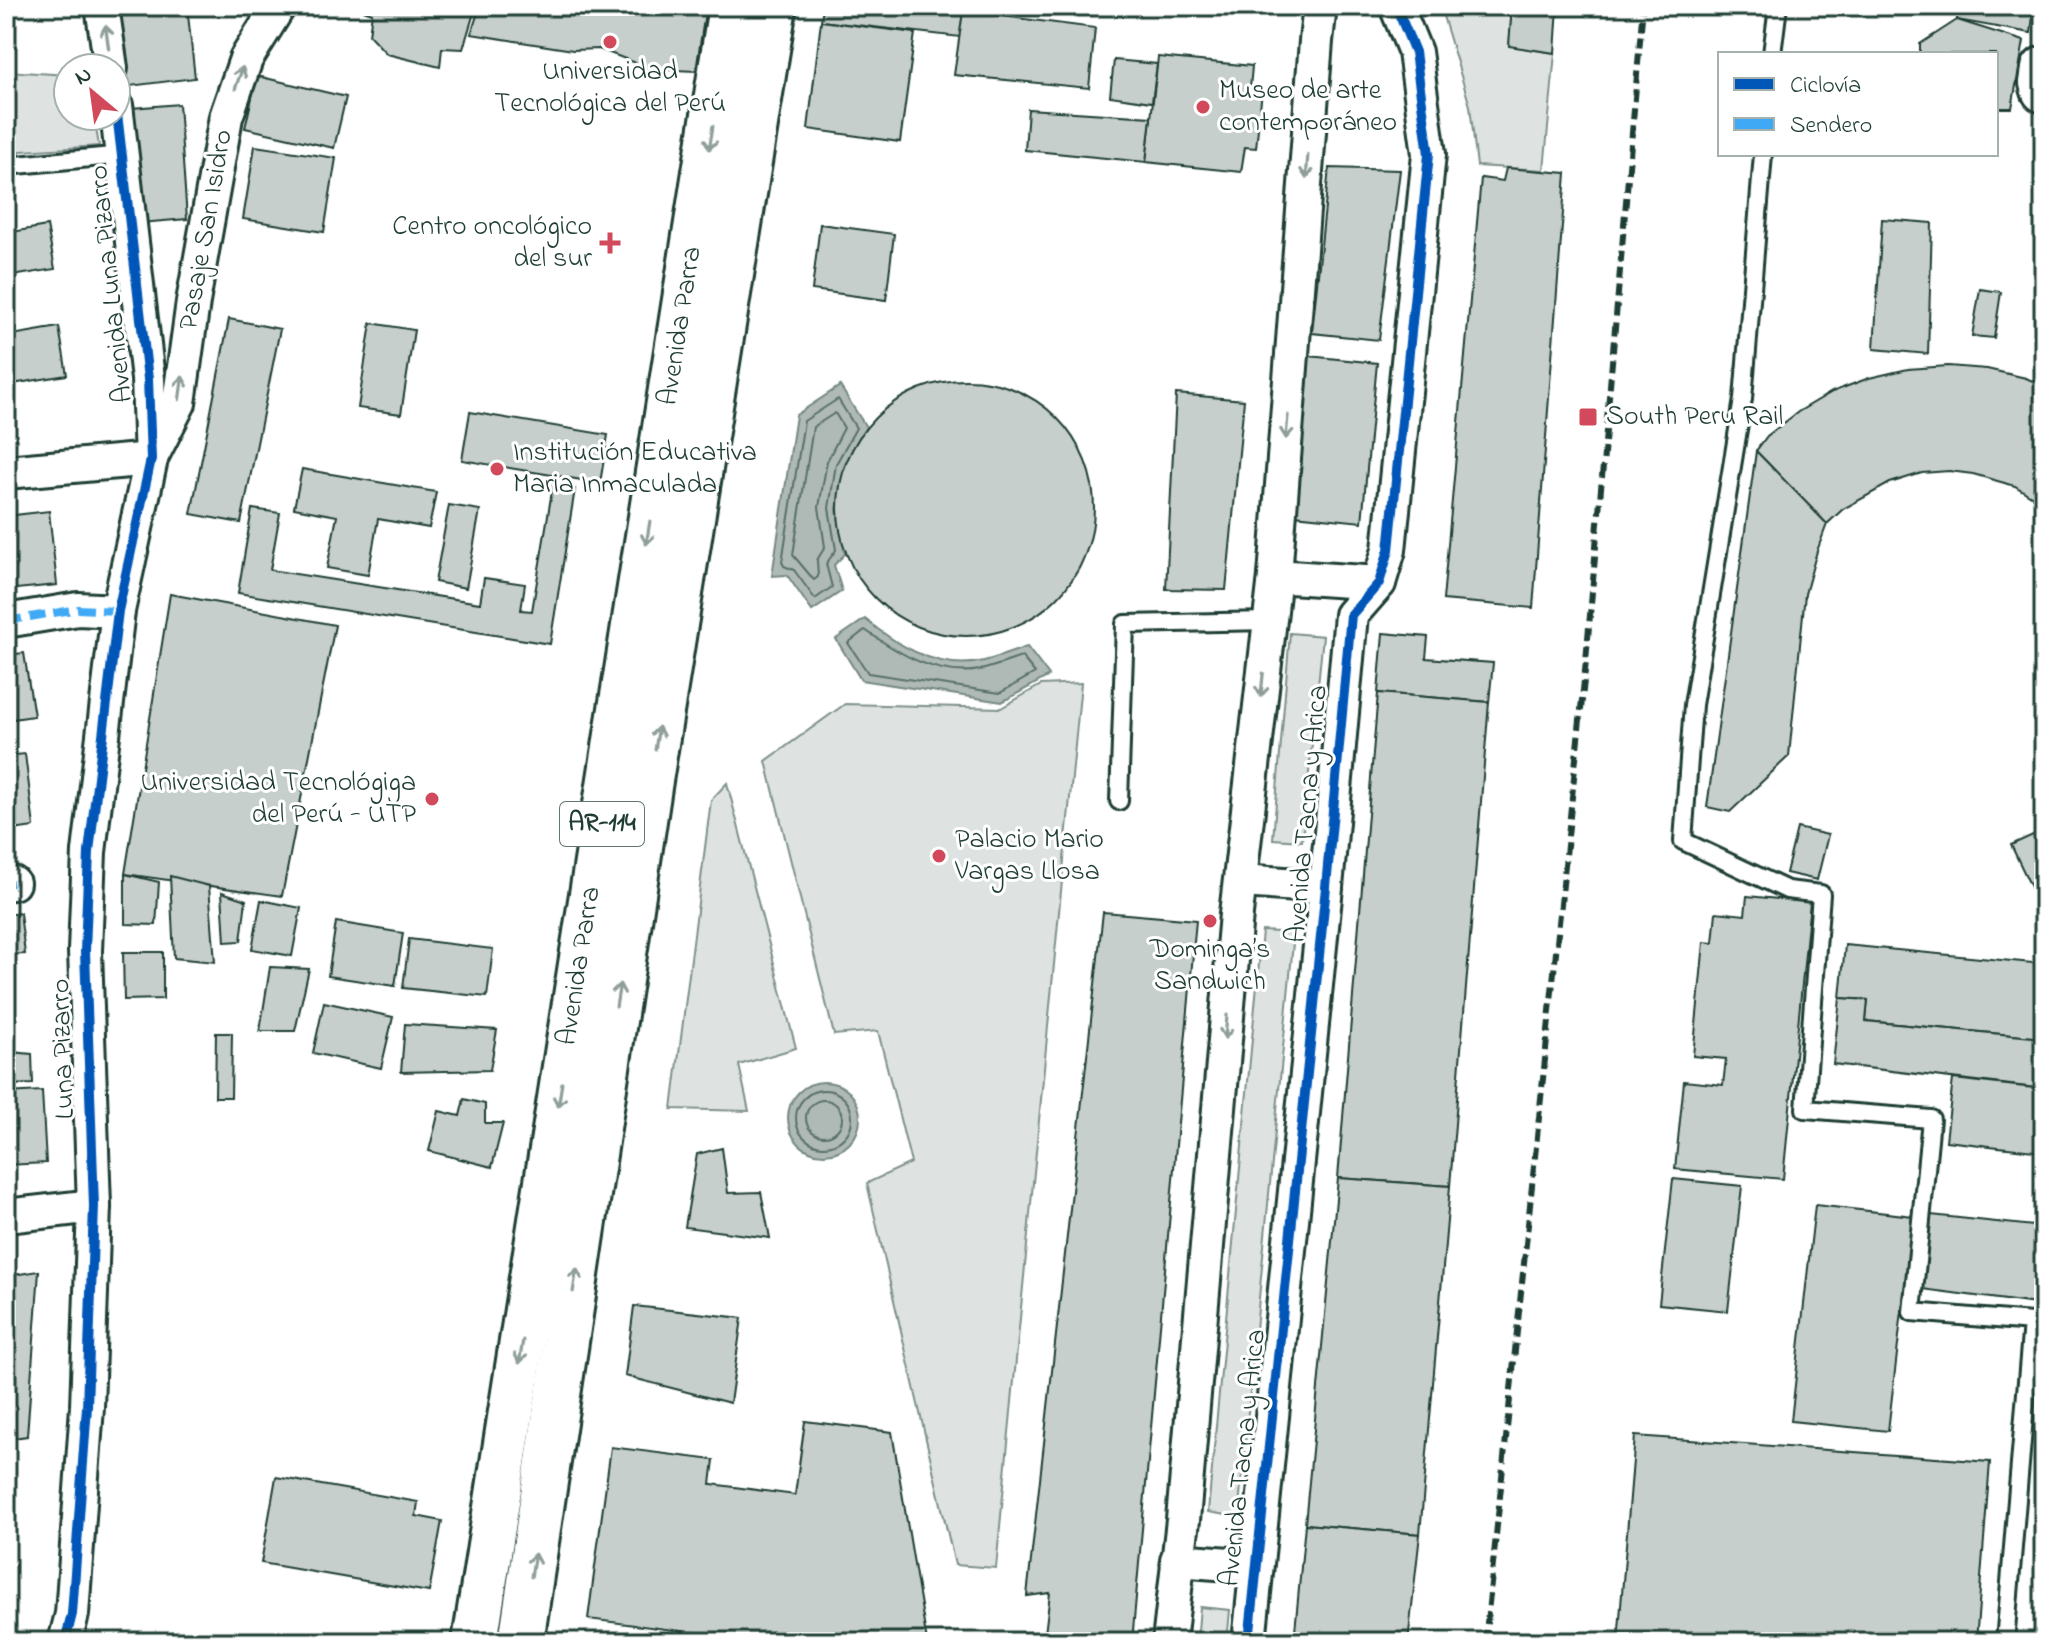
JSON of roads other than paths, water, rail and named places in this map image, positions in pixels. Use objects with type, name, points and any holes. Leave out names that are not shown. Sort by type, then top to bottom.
[{"type":"main road","name":"Avenida Parra","points":[[475,1642],[731,6]]},
{"type":"main road","name":"Avenida Parra","points":[[521,1642],[649,787],[774,6]]},
{"type":"main road","points":[[2044,69],[2044,90]]},
{"type":"street","points":[[102,6],[109,52]]},
{"type":"street","name":"Pasaje San Isidro","points":[[151,459],[179,403],[193,302],[226,117],[246,59],[279,6]]},
{"type":"street","name":"Avenida Tacna y Arica","points":[[1169,1642],[1183,1520],[1241,881],[1275,576],[1320,6]]},
{"type":"street","name":"Avenida Tacna y Arica","points":[[1249,1642],[1351,615],[1379,583],[1389,550],[1429,154],[1415,52],[1396,6]]},
{"type":"street","name":"Avenida Luna Pizarro","points":[[120,132],[148,379],[151,459]]},
{"type":"street","points":[[6,472],[151,459]]},
{"type":"street","name":"Luna Pizarro","points":[[65,1642],[72,1614],[87,1407],[94,1206],[85,951],[88,866],[118,611],[151,459]]},
{"type":"street","points":[[1275,576],[1379,583]]},
{"type":"street","points":[[6,621],[78,609],[118,611]]},
{"type":"street","points":[[1241,881],[1326,887]]},
{"type":"street","points":[[6,1216],[94,1206]]},
{"type":"street","points":[[1177,1560],[1256,1566]]},
{"type":"lane","points":[[1772,52],[1778,6]]},
{"type":"lane","points":[[6,166],[123,155]]},
{"type":"lane","points":[[1763,156],[1743,399],[1693,705],[1683,841],[1787,890],[1821,894],[1805,1109],[1931,1119],[1912,1312],[2032,1322],[2005,1642]]},
{"type":"lane","points":[[1119,801],[1125,624],[1269,621]]},
{"type":"water","points":[[840,386],[866,427],[844,466],[837,510],[845,554],[834,565],[842,591],[812,611],[787,575],[772,576],[796,415]]},
{"type":"water","points":[[865,619],[903,646],[932,659],[948,662],[979,662],[1027,647],[1049,676],[1002,702],[861,680],[836,639]]},
{"type":"water","points":[[824,1082],[844,1088],[854,1098],[860,1118],[854,1138],[844,1148],[824,1154],[804,1148],[794,1138],[788,1118],[794,1098],[804,1088]]},
{"type":"railway","points":[[1485,1642],[1586,661],[1643,6]]},
{"type":"place","name":"Universidad Tecnológica del Perú","points":[[610,42]]},
{"type":"place","name":"Museo de arte contemporáneo","points":[[1203,107]]},
{"type":"place","name":"Centro oncológico del sur","points":[[610,243]]},
{"type":"place","name":"South Peru Rail","points":[[1588,417]]},
{"type":"place","name":"Institución Educativa Maria Inmaculada","points":[[497,469]]},
{"type":"place","name":"Universidad Tecnológiga del Perú - UTP","points":[[432,799]]},
{"type":"place","name":"Palacio Mario Vargas Llosa","points":[[939,856]]},
{"type":"place","name":"Dominga’s Sandwich","points":[[1210,921]]}]
